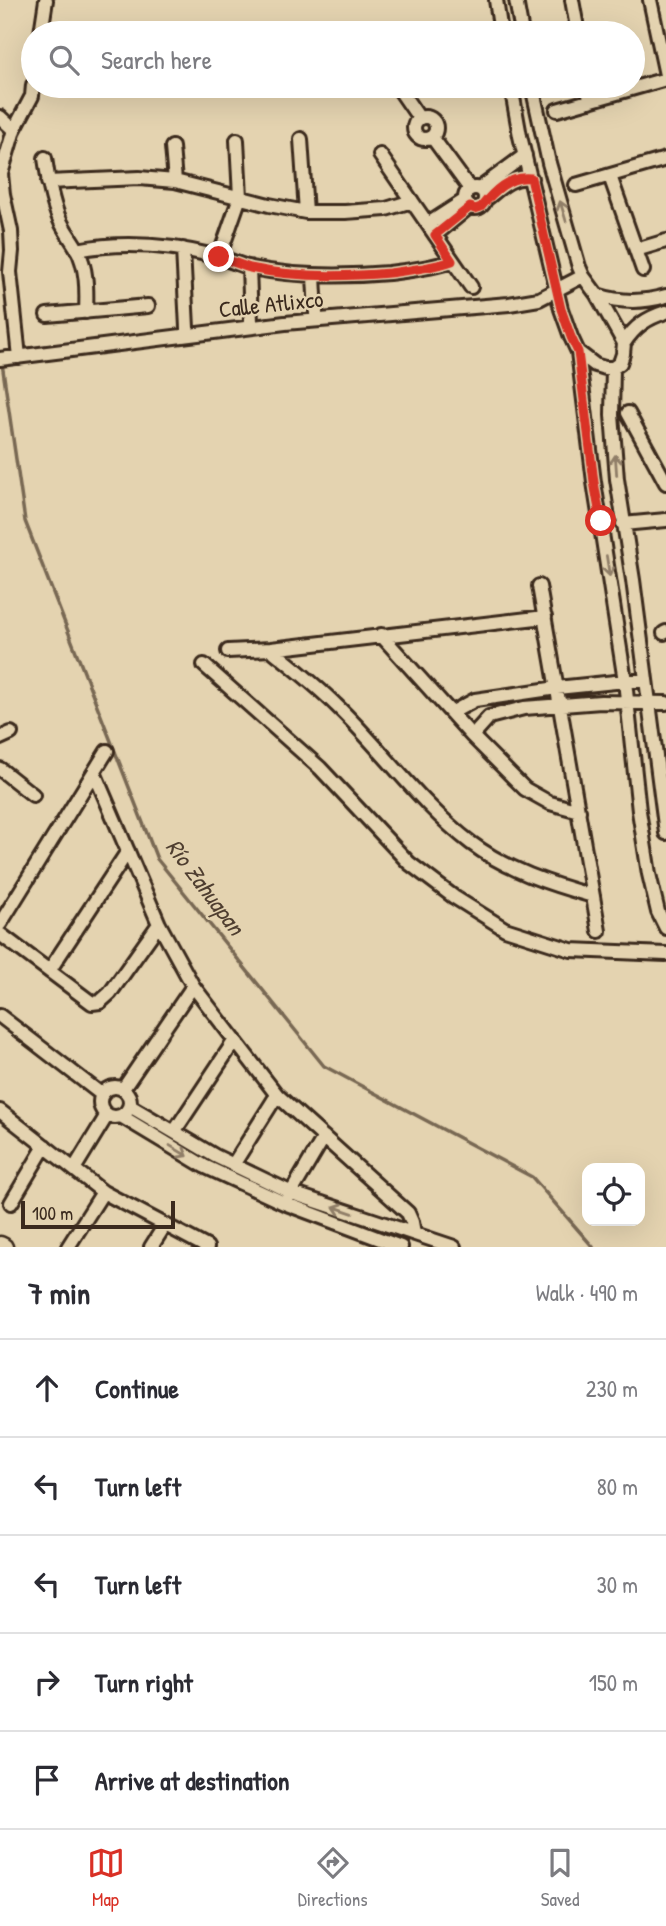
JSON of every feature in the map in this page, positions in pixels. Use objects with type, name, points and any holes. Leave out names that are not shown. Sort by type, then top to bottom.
[{"type":"street","points":[[43,21],[46,0]]},
{"type":"street","points":[[496,0],[499,21]]},
{"type":"street","points":[[516,0],[520,21]]},
{"type":"street","points":[[572,0],[576,21]]},
{"type":"street","points":[[645,84],[666,77],[663,50],[650,0]]},
{"type":"street","points":[[8,358],[11,231],[1,174],[14,130],[31,98]]},
{"type":"street","points":[[405,98],[419,118],[426,116],[435,121],[436,132],[432,137],[474,197]]},
{"type":"street","points":[[512,98],[561,309],[578,352],[594,482],[628,703],[639,811],[649,874],[658,912],[666,928]]},
{"type":"street","points":[[535,98],[549,163],[583,276],[624,343]]},
{"type":"street","points":[[558,110],[600,98]]},
{"type":"street","points":[[0,117],[14,130]]},
{"type":"street","points":[[301,139],[306,212]]},
{"type":"street","points":[[219,257],[240,197],[237,140]]},
{"type":"street","points":[[172,148],[175,181]]},
{"type":"street","points":[[380,155],[471,287]]},
{"type":"street","points":[[431,229],[525,155]]},
{"type":"street","points":[[45,158],[48,182],[59,219],[78,250],[84,266],[87,284],[86,312]]},
{"type":"street","points":[[576,185],[666,159]]},
{"type":"street","points":[[610,176],[643,270]]},
{"type":"street","points":[[48,182],[139,178],[175,181],[306,212],[386,209],[412,201]]},
{"type":"street","points":[[474,197],[517,178],[531,178]]},
{"type":"street","points":[[636,250],[666,242]]},
{"type":"street","points":[[78,250],[142,245],[183,249],[249,267],[314,276],[397,272],[452,261]]},
{"type":"street","points":[[183,249],[187,328]]},
{"type":"street","points":[[249,267],[251,322]]},
{"type":"street","points":[[314,276],[316,314]]},
{"type":"street","name":"Calle Atlixco","points":[[8,358],[285,323],[509,304],[539,299],[583,276]]},
{"type":"street","points":[[597,295],[623,302],[666,296]]},
{"type":"street","points":[[578,352],[595,365],[614,368],[620,363],[624,343],[631,331],[642,322],[660,314],[650,300]]},
{"type":"street","points":[[47,315],[148,306]]},
{"type":"street","points":[[614,368],[612,415],[617,479],[652,731],[663,791],[666,833]]},
{"type":"street","points":[[628,413],[666,483]]},
{"type":"street","points":[[623,524],[666,520]]},
{"type":"street","points":[[539,586],[599,930]]},
{"type":"street","points":[[228,651],[271,649],[545,617]]},
{"type":"street","points":[[381,635],[472,736],[525,789],[550,803],[579,811]]},
{"type":"street","points":[[271,649],[336,705],[434,810],[471,843],[504,863],[548,883],[593,895]]},
{"type":"street","points":[[204,664],[320,768],[409,863],[454,897],[505,929],[571,950],[666,954]]},
{"type":"street","points":[[451,713],[475,700],[599,683],[646,681]]},
{"type":"street","points":[[599,683],[601,702]]},
{"type":"street","points":[[517,694],[524,708]]},
{"type":"street","points":[[475,700],[489,717]]},
{"type":"street","points":[[472,736],[489,717],[524,708],[601,702],[666,703]]},
{"type":"street","points":[[652,731],[666,743]]},
{"type":"street","points":[[0,924],[107,751]]},
{"type":"street","points":[[0,769],[33,795]]},
{"type":"street","points":[[94,772],[159,924],[193,986],[277,1095],[408,1213],[414,1233]]},
{"type":"street","points":[[49,971],[128,851]]},
{"type":"street","points":[[0,934],[92,1003],[100,1002],[110,993],[159,924]]},
{"type":"street","points":[[123,1089],[193,986]]},
{"type":"street","points":[[0,1016],[102,1094]]},
{"type":"street","points":[[174,1132],[235,1040]]},
{"type":"street","points":[[114,1087],[123,1089],[129,1096],[128,1110],[121,1116],[107,1115],[100,1108],[102,1094],[114,1087]]},
{"type":"street","points":[[233,1165],[277,1095]]},
{"type":"street","points":[[130,1106],[288,1198],[369,1219],[454,1247]]},
{"type":"street","points":[[0,1111],[103,1192],[207,1247]]},
{"type":"street","points":[[74,1169],[107,1115]]},
{"type":"street","points":[[121,1116],[204,1166],[288,1198],[391,1246]]},
{"type":"street","points":[[288,1198],[324,1137]]},
{"type":"street","points":[[11,1203],[45,1146]]},
{"type":"street","points":[[204,1166],[215,1156]]},
{"type":"street","points":[[68,1247],[103,1192]]},
{"type":"street","points":[[363,1234],[369,1219]]},
{"type":"street","points":[[151,1247],[165,1225]]},
{"type":"waterway","name":"Río Zahuapan","points":[[2,363],[25,521],[157,859],[324,1066],[532,1177],[593,1247]]},
{"type":"route","points":[[219,257],[249,267],[314,276],[397,272],[442,264],[452,261],[435,235],[470,207],[481,207],[486,199],[506,183],[522,177],[531,178],[561,309],[578,352],[601,521]]}]
